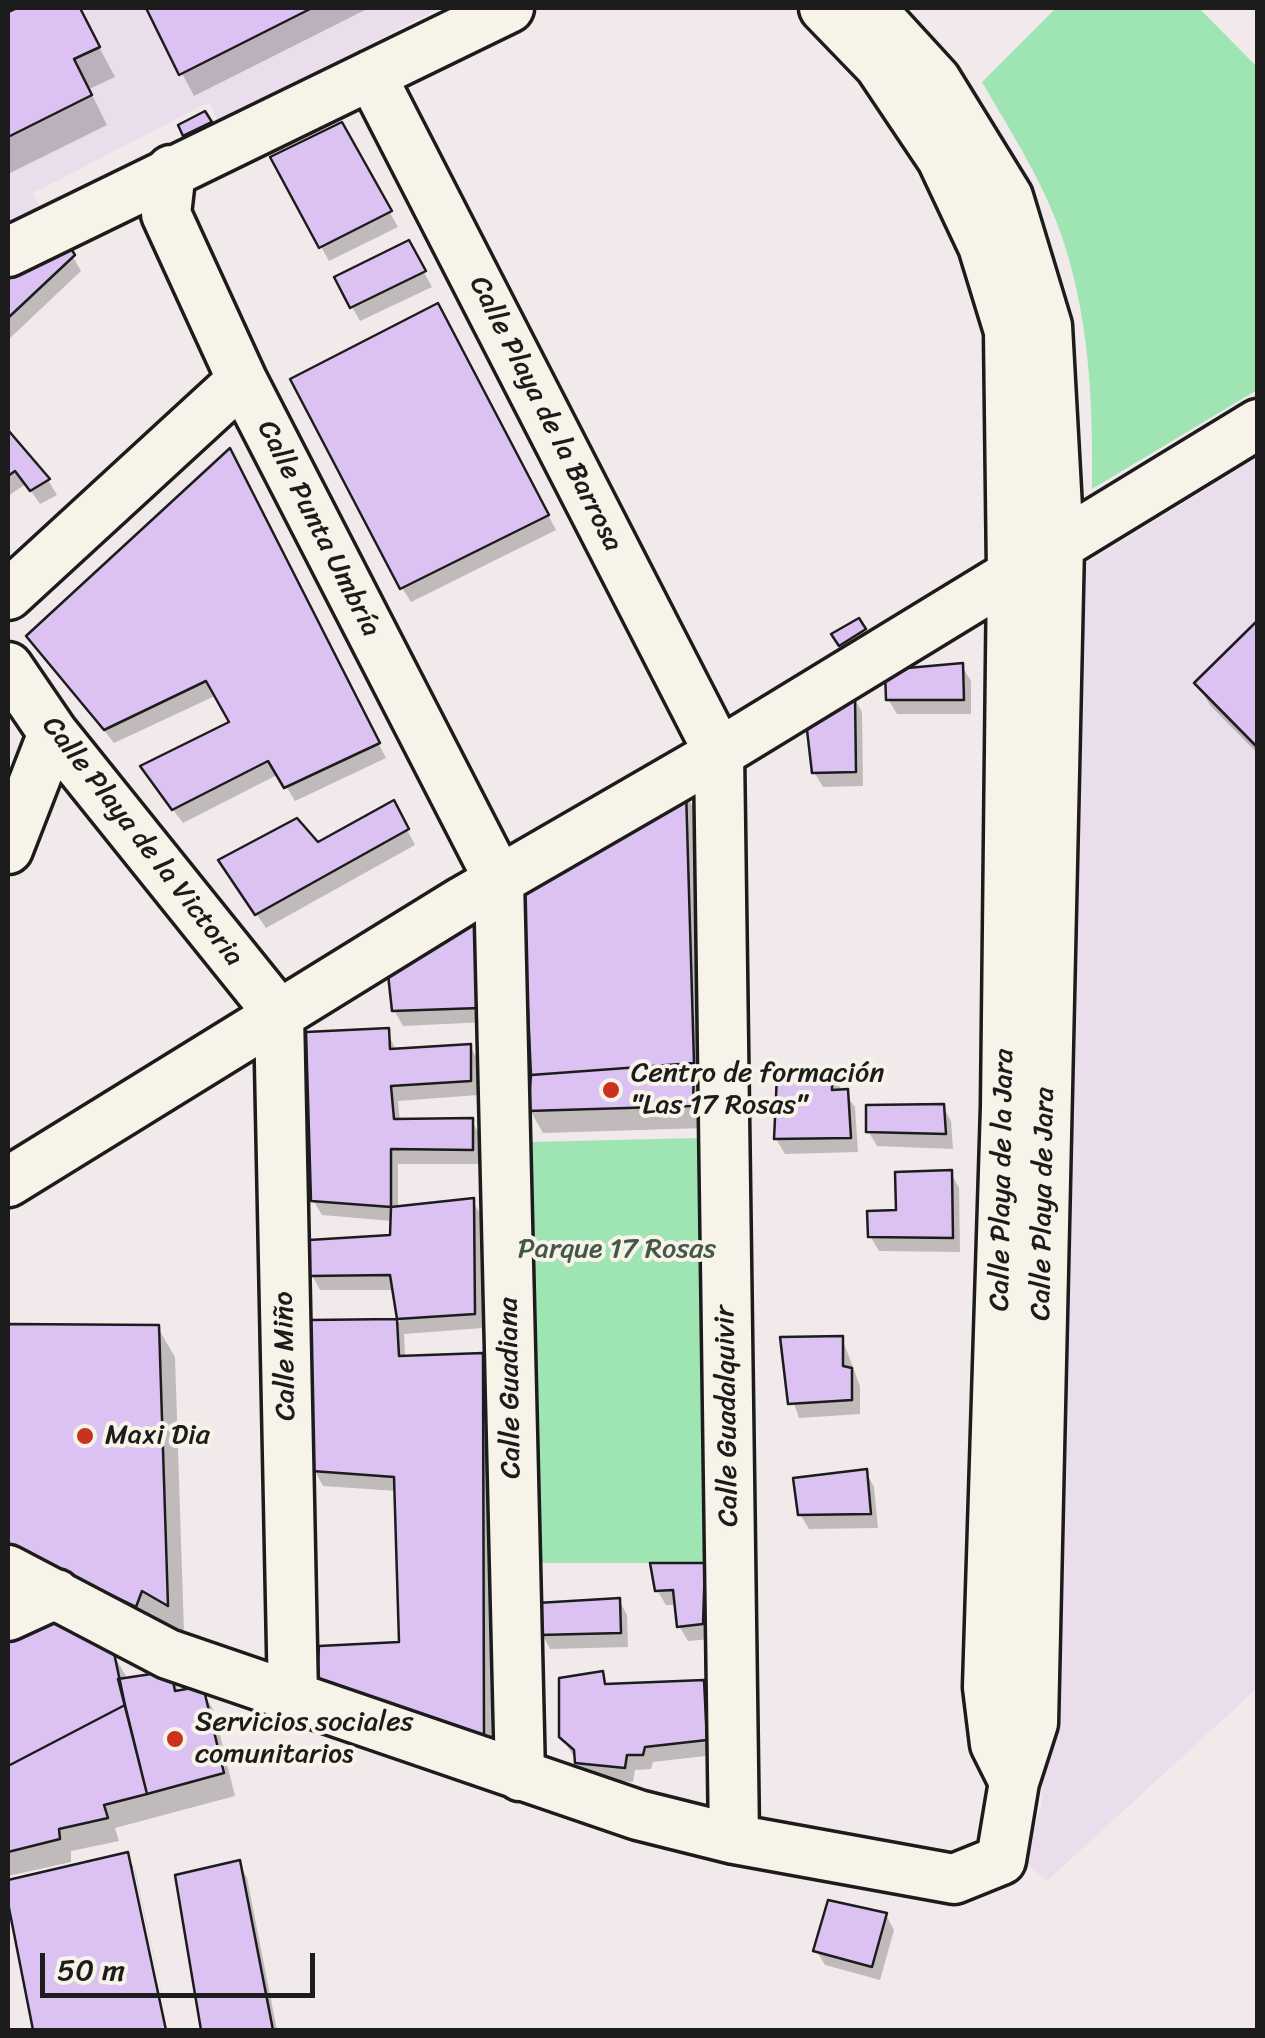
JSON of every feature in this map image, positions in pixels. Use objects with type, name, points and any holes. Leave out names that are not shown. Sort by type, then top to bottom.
[{"type":"street","points":[[8,252],[509,8]]},
{"type":"street","name":"Calle Playa de la Jara","points":[[824,8],[879,65],[942,160],[983,246],[1009,331],[1012,572],[1006,1108],[988,1687],[994,1744],[1014,1782]]},
{"type":"street","name":"Calle Playa de Jara","points":[[734,1839],[954,1878],[1002,1860],[1014,1782],[1033,1723],[1059,544],[1047,326],[1008,198],[936,80],[870,8]]},
{"type":"street","name":"Calle Playa de la Barrosa","points":[[371,76],[718,753]]},
{"type":"street","name":"Calle Punta Umbría","points":[[172,170],[166,214],[242,380],[498,880]]},
{"type":"street","points":[[8,596],[242,380]]},
{"type":"street","points":[[8,1182],[498,880],[718,753],[1258,424]]},
{"type":"street","name":"Calle Playa de la Victoria","points":[[8,667],[53,734],[280,1014]]},
{"type":"street","points":[[8,849],[53,734]]},
{"type":"street","name":"Calle Guadalquivir","points":[[718,753],[734,1839]]},
{"type":"street","name":"Calle Guadiana","points":[[498,880],[520,1776]]},
{"type":"street","name":"Calle Miño","points":[[280,1014],[293,1697]]},
{"type":"street","points":[[8,1570],[168,1654],[638,1815],[734,1839],[916,1907]]},
{"type":"street","points":[[8,1616],[56,1594]]},
{"type":"shaded area","points":[[8,8],[440,8],[218,121],[209,102],[33,193],[40,209],[8,226]]},
{"type":"shaded area","points":[[1257,458],[1257,1688],[1047,1881],[1024,1861],[1042,1804],[1070,573]]},
{"type":"green space","points":[[1056,8],[1199,8],[1257,67],[1257,390],[1092,489],[1088,366],[1080,306],[1065,246],[1028,161],[982,82]]},
{"type":"green space","name":"Parque 17 Rosas","points":[[698,1138],[705,1563],[541,1563],[532,1142]]},
{"type":"building","points":[[17,8],[80,8],[100,47],[74,59],[92,95],[8,137],[8,12]]},
{"type":"building","points":[[146,8],[312,8],[179,75]]},
{"type":"building","points":[[205,111],[212,122],[183,136],[178,125]]},
{"type":"building","points":[[342,122],[392,211],[319,248],[270,157]]},
{"type":"building","points":[[409,240],[426,271],[350,308],[334,277]]},
{"type":"building","points":[[70,247],[75,255],[8,318],[8,272]]},
{"type":"building","points":[[438,303],[549,515],[400,589],[290,379]]},
{"type":"building","points":[[8,430],[50,479],[30,491],[15,471],[8,476]]},
{"type":"building","points":[[230,448],[380,743],[284,788],[268,761],[172,810],[140,766],[229,722],[206,681],[104,730],[26,636]]},
{"type":"building","points":[[859,618],[866,629],[839,646],[831,634]]},
{"type":"building","points":[[1258,620],[1258,748],[1194,683]]},
{"type":"building","points":[[963,663],[964,700],[886,700],[885,670]]},
{"type":"building","points":[[855,694],[856,772],[812,773],[807,730]]},
{"type":"building","points":[[686,790],[694,1063],[531,1075],[522,885]]},
{"type":"building","points":[[394,800],[409,829],[255,915],[218,860],[297,818],[318,842]]},
{"type":"building","points":[[475,919],[480,1008],[392,1011],[387,965]]},
{"type":"building","points":[[389,1028],[390,1049],[471,1044],[471,1081],[391,1086],[394,1119],[473,1118],[473,1150],[391,1149],[391,1207],[311,1201],[306,1032]]},
{"type":"building","name":"Centro de formación \"Las 17 Rosas\"","points":[[694,1063],[693,1106],[528,1111],[531,1075]]},
{"type":"building","points":[[832,1072],[832,1090],[848,1089],[851,1138],[774,1139],[777,1075]]},
{"type":"building","points":[[944,1104],[946,1134],[866,1132],[866,1105]]},
{"type":"building","points":[[952,1170],[953,1238],[868,1237],[867,1211],[896,1210],[895,1172]]},
{"type":"building","points":[[474,1198],[475,1314],[397,1319],[390,1275],[309,1276],[309,1240],[390,1235],[391,1207]]},
{"type":"building","points":[[397,1319],[399,1356],[483,1353],[484,1737],[317,1678],[319,1646],[399,1642],[394,1477],[312,1471],[310,1320]]},
{"type":"building","name":"Maxi Dia","points":[[8,1324],[159,1325],[168,1606],[142,1591],[136,1607],[8,1546]]},
{"type":"building","points":[[843,1336],[843,1366],[852,1368],[852,1400],[788,1404],[780,1337]]},
{"type":"building","points":[[867,1469],[871,1514],[798,1515],[793,1478]]},
{"type":"building","points":[[650,1563],[705,1563],[703,1624],[677,1627],[673,1590],[655,1591]]},
{"type":"building","points":[[620,1598],[621,1633],[539,1635],[537,1603]]},
{"type":"building","points":[[54,1609],[113,1648],[125,1705],[8,1766],[8,1631]]},
{"type":"building","name":"Servicios sociales comunitarios","points":[[171,1671],[175,1691],[203,1686],[224,1773],[147,1794],[118,1679]]},
{"type":"building","points":[[603,1671],[605,1684],[704,1680],[707,1740],[645,1747],[643,1755],[627,1755],[625,1768],[575,1763],[574,1750],[559,1737],[559,1678]]},
{"type":"building","points":[[125,1705],[147,1794],[104,1805],[108,1818],[59,1829],[60,1839],[8,1852],[8,1766]]},
{"type":"building","points":[[128,1852],[166,2030],[33,2030],[8,1903],[8,1880]]},
{"type":"building","points":[[240,1860],[273,2030],[201,2030],[175,1875]]},
{"type":"building","points":[[828,1900],[887,1913],[872,1967],[813,1951]]},
{"type":"place","name":"Centro de formación \"Las 17 Rosas\"","points":[[611,1090]]},
{"type":"place","name":"Maxi Dia","points":[[85,1436]]},
{"type":"place","name":"Servicios sociales comunitarios","points":[[175,1739]]}]
